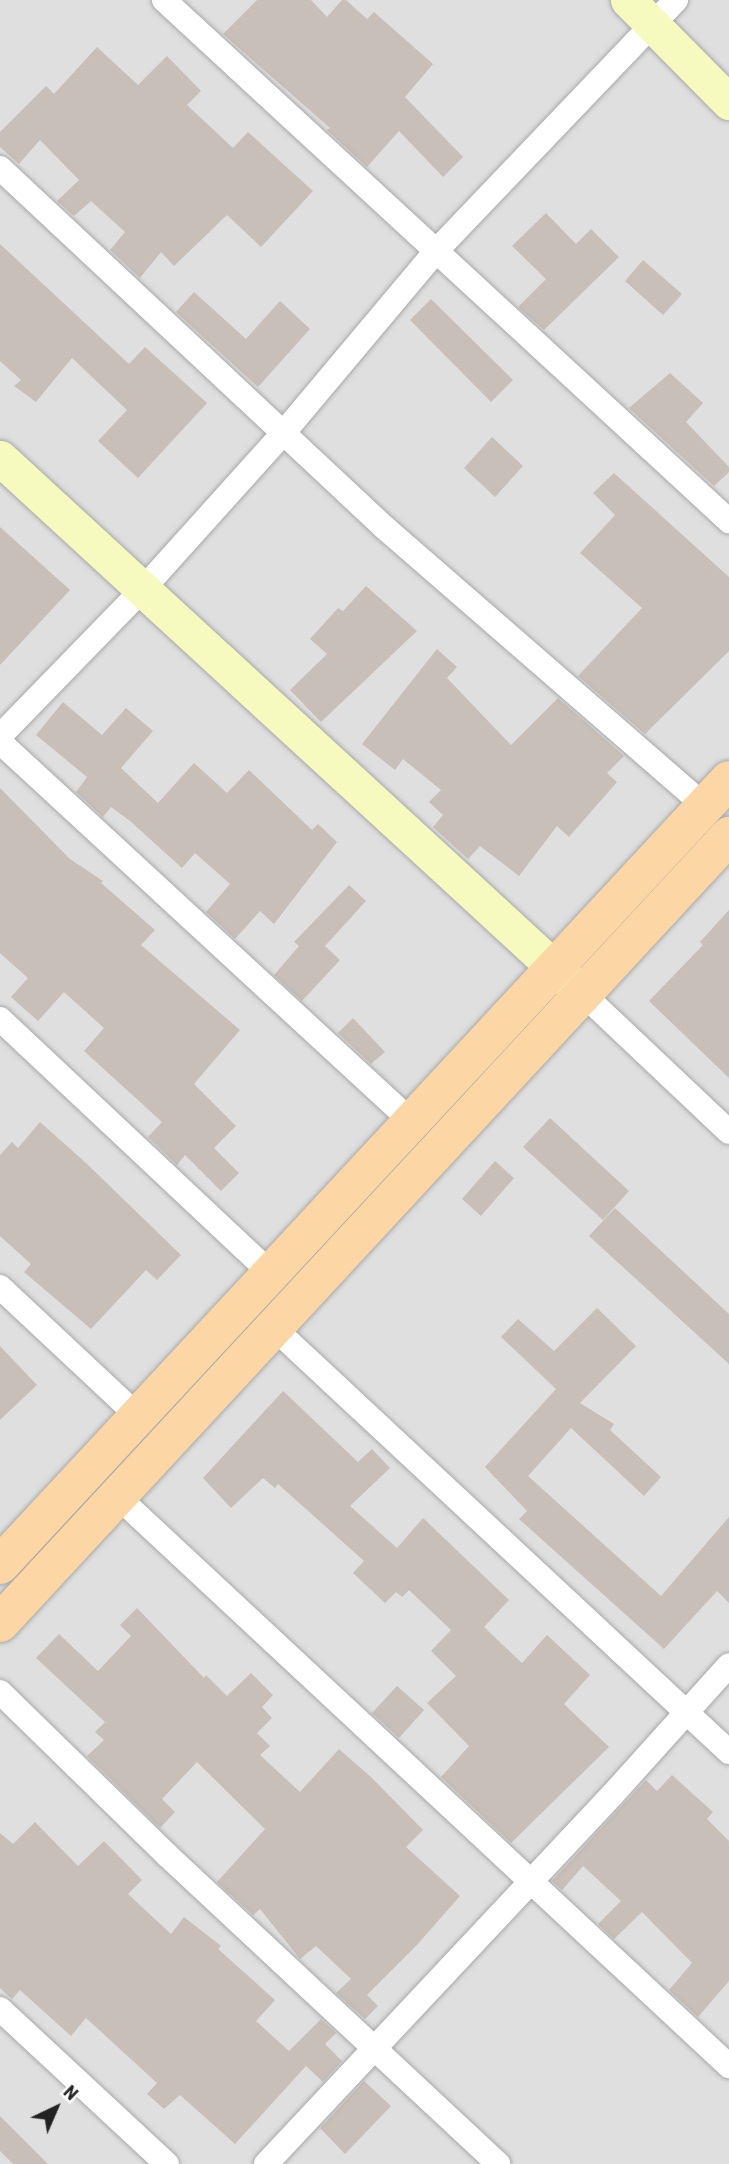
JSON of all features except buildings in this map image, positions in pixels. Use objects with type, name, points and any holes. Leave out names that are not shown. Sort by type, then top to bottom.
[{"type":"main road","points":[[0,1623],[116,1495],[274,1328],[568,981],[717,793]]},
{"type":"main road","points":[[4,1554],[413,1123],[729,836]]},
{"type":"street","points":[[164,0],[729,521]]},
{"type":"street","points":[[628,0],[665,13],[729,102]]},
{"type":"street","points":[[0,736],[142,590],[285,431],[437,250],[665,13]]},
{"type":"street","points":[[0,168],[386,528],[717,793]]},
{"type":"street","points":[[0,458],[729,1132]]},
{"type":"street","points":[[0,742],[413,1123]]},
{"type":"street","points":[[0,1019],[269,1272]]},
{"type":"street","points":[[0,1287],[137,1415]]},
{"type":"street","points":[[274,1328],[729,1752]]},
{"type":"street","points":[[116,1495],[533,1880],[729,2066]]},
{"type":"street","points":[[266,2164],[533,1880],[729,1665]]},
{"type":"street","points":[[0,1692],[167,1855],[498,2164]]},
{"type":"street","points":[[0,2009],[167,2164]]},
{"type":"shaded area","points":[[0,0],[729,0],[729,2164],[0,2164]]}]
